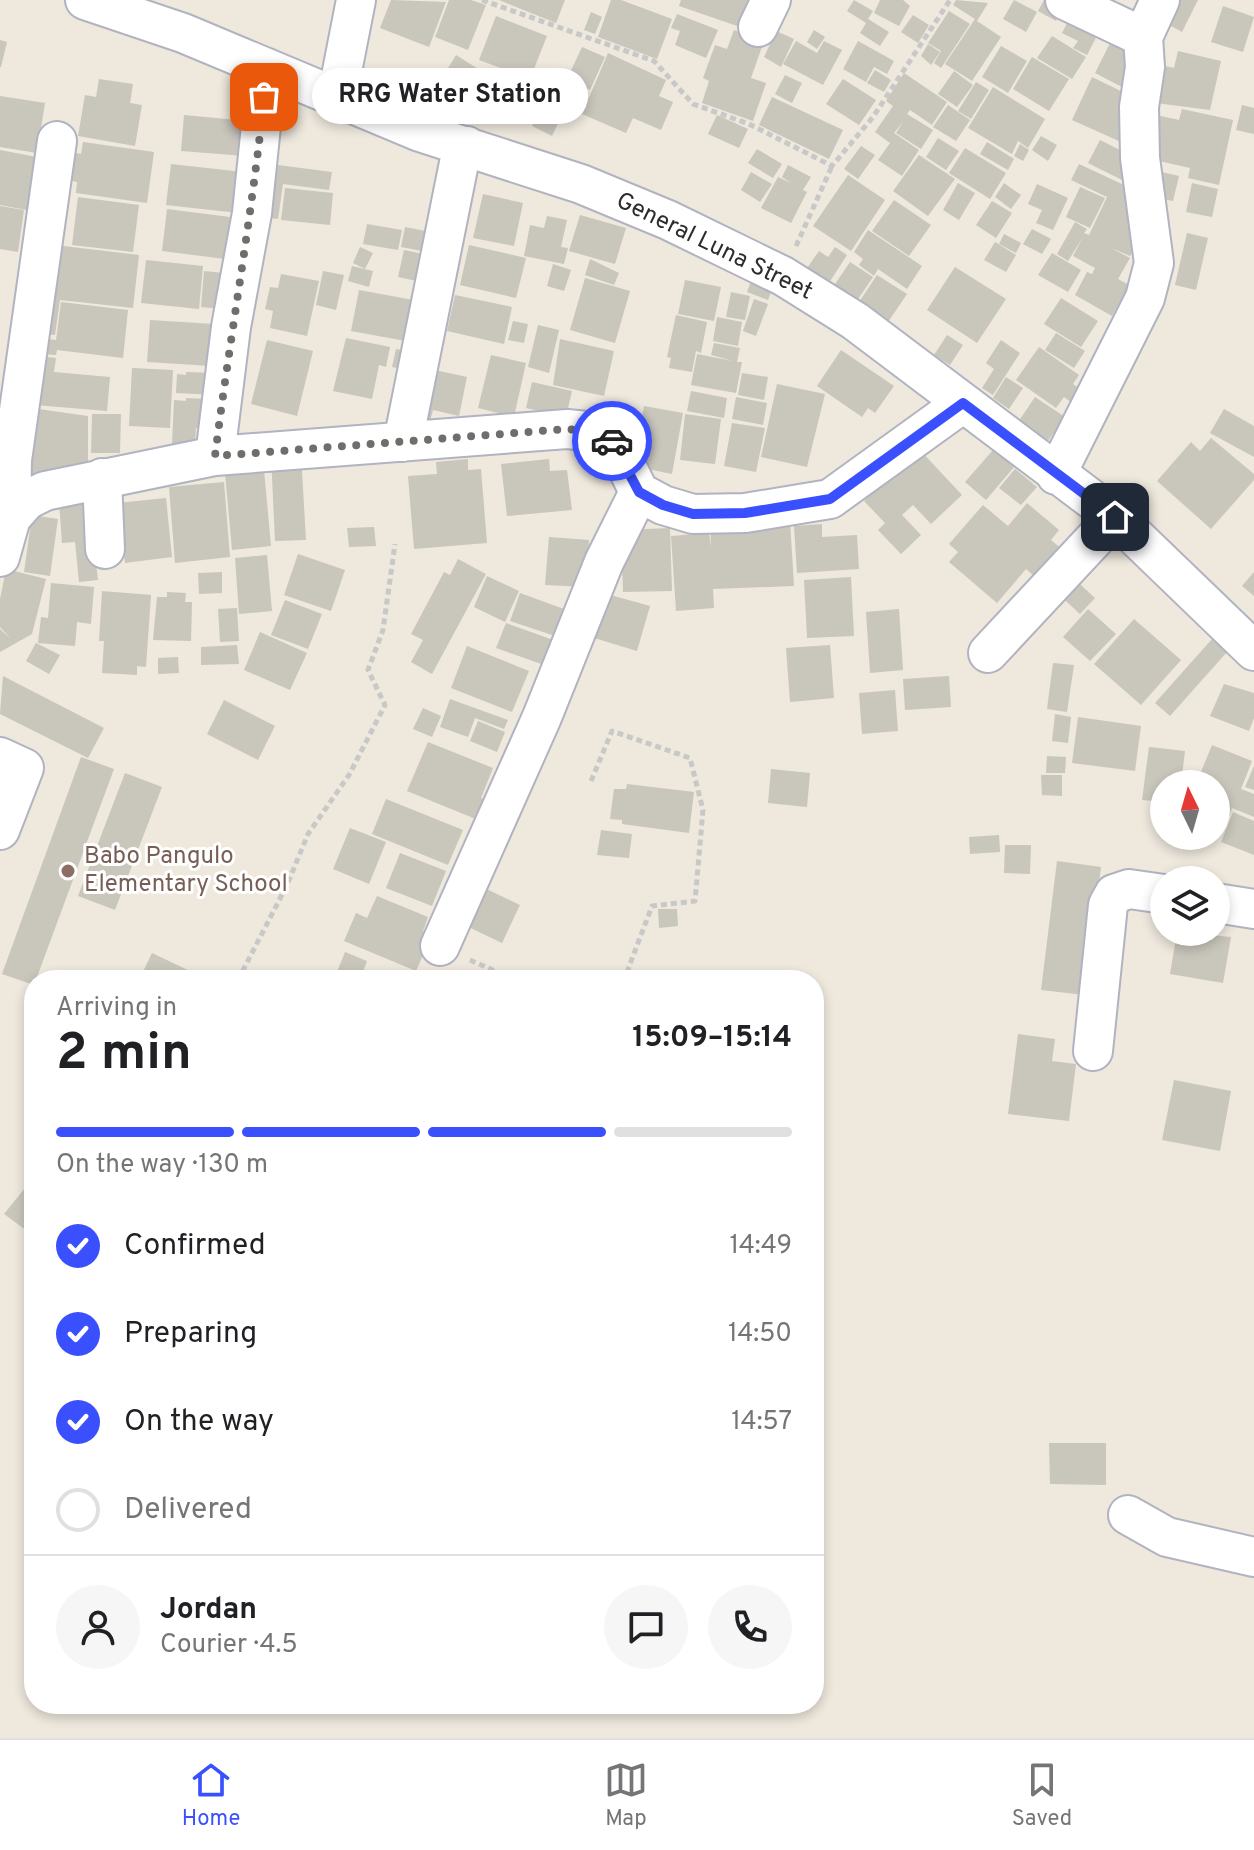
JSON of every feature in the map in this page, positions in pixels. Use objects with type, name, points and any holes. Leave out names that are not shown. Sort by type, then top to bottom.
[{"type":"street","name":"General Luna Street","points":[[85,0],[183,33],[420,132],[581,184],[668,220],[783,276],[855,321],[1115,517],[1254,651]]},
{"type":"street","points":[[337,97],[356,0]]},
{"type":"street","points":[[1065,0],[1143,37]]},
{"type":"street","points":[[1056,475],[1145,298],[1154,263],[1140,158],[1143,37],[1160,0]]},
{"type":"street","points":[[215,456],[231,327],[252,213],[267,68]]},
{"type":"street","points":[[0,557],[11,518],[12,460],[57,141]]},
{"type":"street","points":[[403,442],[459,163],[467,146]]},
{"type":"street","points":[[11,518],[27,500],[45,491],[215,456],[567,429],[597,432],[615,443],[639,492],[663,505],[693,514],[745,513],[830,499],[963,403]]},
{"type":"street","points":[[102,478],[105,549]]},
{"type":"street","points":[[440,946],[542,717],[604,562],[639,492]]},
{"type":"street","points":[[988,653],[1115,517]]},
{"type":"street","points":[[0,757],[24,768],[0,830]]},
{"type":"street","points":[[1093,1051],[1108,905],[1114,894],[1129,889],[1150,892]]},
{"type":"street","points":[[1230,905],[1254,909]]},
{"type":"street","points":[[1128,1515],[1167,1537],[1254,1557]]},
{"type":"path","points":[[482,0],[654,61],[693,104],[749,124],[832,166]]},
{"type":"path","points":[[783,276],[832,166],[873,117],[950,0]]},
{"type":"path","points":[[243,970],[287,885],[308,834],[349,775],[385,705],[368,670],[383,630],[395,544]]},
{"type":"path","points":[[591,781],[612,731],[690,758],[703,810],[695,901],[652,906],[628,970]]},
{"type":"building","points":[[391,0],[446,2],[429,47],[380,28]]},
{"type":"building","points":[[449,0],[471,0],[486,5],[468,50],[435,37]]},
{"type":"building","points":[[499,0],[565,0],[556,23]]},
{"type":"building","points":[[611,0],[621,0],[672,19],[657,59],[598,37]]},
{"type":"building","points":[[681,0],[756,0],[746,29],[679,6]]},
{"type":"building","points":[[854,0],[873,11],[868,19],[889,32],[880,46],[860,33],[866,23],[847,11]]},
{"type":"building","points":[[880,0],[903,0],[910,6],[899,26],[874,13]]},
{"type":"building","points":[[956,0],[988,3],[977,21],[1001,37],[972,81],[945,64],[975,19],[953,5]]},
{"type":"building","points":[[1014,0],[1037,12],[1026,32],[1003,19]]},
{"type":"building","points":[[1044,0],[1063,7],[1056,21],[1038,11]]},
{"type":"building","points":[[1172,0],[1198,0],[1182,32],[1162,21]]},
{"type":"building","points":[[1223,6],[1254,17],[1243,52],[1211,42]]},
{"type":"building","points":[[949,11],[970,24],[941,68],[934,63],[941,51],[928,43]]},
{"type":"building","points":[[591,12],[602,17],[595,34],[584,30]]},
{"type":"building","points":[[1072,13],[1101,28],[1087,55],[1073,48],[1078,41],[1062,33]]},
{"type":"building","points":[[677,14],[718,30],[706,58],[675,45],[680,31],[671,28]]},
{"type":"building","points":[[913,15],[929,25],[918,43],[901,32]]},
{"type":"building","points":[[496,16],[547,36],[530,79],[479,60]]},
{"type":"building","points":[[734,30],[764,41],[751,78],[766,83],[753,121],[702,103],[709,81],[703,78],[715,45],[727,49]]},
{"type":"building","points":[[814,30],[825,37],[817,49],[807,42]]},
{"type":"building","points":[[776,31],[794,39],[781,67],[764,57]]},
{"type":"building","points":[[1052,36],[1086,57],[1072,79],[1037,58]]},
{"type":"building","points":[[0,40],[7,42],[1,67],[0,67]]},
{"type":"building","points":[[796,41],[817,53],[824,41],[842,50],[823,85],[783,64]]},
{"type":"building","points":[[858,41],[894,61],[887,74],[874,67],[866,82],[843,69]]},
{"type":"building","points":[[1110,43],[1138,57],[1122,87],[1095,73]]},
{"type":"building","points":[[928,44],[940,52],[931,65],[921,56]]},
{"type":"building","points":[[1001,46],[1027,61],[1008,93],[982,77]]},
{"type":"building","points":[[582,47],[605,57],[590,90],[567,79]]},
{"type":"building","points":[[1178,51],[1221,61],[1210,110],[1156,103],[1165,66],[1174,68]]},
{"type":"building","points":[[608,53],[666,80],[659,96],[673,102],[661,130],[633,118],[626,133],[582,114]]},
{"type":"building","points":[[456,55],[483,72],[466,99],[439,83]]},
{"type":"building","points":[[1032,57],[1069,79],[1049,111],[1013,89]]},
{"type":"building","points":[[875,70],[891,80],[884,92],[867,83]]},
{"type":"building","points":[[954,71],[973,85],[957,107],[938,94]]},
{"type":"building","points":[[904,73],[947,102],[932,125],[910,110],[907,114],[933,130],[921,149],[896,133],[903,122],[894,133],[919,150],[902,176],[878,160],[890,143],[875,132],[893,106],[886,101]]},
{"type":"building","points":[[785,75],[802,83],[792,103],[775,94]]},
{"type":"building","points":[[1092,77],[1131,96],[1121,142],[1072,120]]},
{"type":"building","points":[[99,79],[133,84],[130,103],[142,105],[135,146],[78,136],[85,95],[96,97]]},
{"type":"building","points":[[843,79],[876,100],[859,125],[826,104]]},
{"type":"building","points":[[976,82],[989,90],[971,119],[958,111]]},
{"type":"building","points":[[993,87],[1045,119],[1028,148],[1018,141],[1012,154],[968,128]]},
{"type":"building","points":[[0,96],[45,103],[37,153],[0,147]]},
{"type":"building","points":[[772,97],[843,130],[829,159],[759,125]]},
{"type":"building","points":[[544,100],[565,109],[552,136],[532,126]]},
{"type":"building","points":[[948,105],[970,120],[956,141],[933,127]]},
{"type":"building","points":[[1242,105],[1254,108],[1254,134],[1236,130]]},
{"type":"building","points":[[1182,109],[1233,120],[1219,185],[1188,178],[1190,168],[1146,158],[1156,115],[1179,120]]},
{"type":"building","points":[[184,115],[248,121],[245,156],[181,151]]},
{"type":"building","points":[[717,115],[748,129],[739,148],[708,134]]},
{"type":"building","points":[[1041,136],[1057,145],[1048,161],[1032,150]]},
{"type":"building","points":[[938,138],[959,151],[946,170],[926,157]]},
{"type":"building","points":[[1100,140],[1136,158],[1124,181],[1088,163]]},
{"type":"building","points":[[83,142],[154,152],[147,203],[76,193],[77,182],[68,180],[72,152],[81,154]]},
{"type":"building","points":[[987,142],[1014,159],[1008,170],[980,154]]},
{"type":"building","points":[[1020,144],[1029,150],[1023,161],[1014,156]]},
{"type":"building","points":[[861,146],[875,155],[858,179],[844,169]]},
{"type":"building","points":[[965,148],[1006,173],[990,199],[949,173]]},
{"type":"building","points":[[757,149],[782,164],[773,178],[748,163]]},
{"type":"building","points":[[0,150],[42,158],[32,211],[0,205]]},
{"type":"building","points":[[919,155],[955,179],[928,216],[893,191]]},
{"type":"building","points":[[171,164],[243,172],[238,213],[166,205]]},
{"type":"building","points":[[270,164],[332,172],[329,190],[283,184],[278,219],[263,217]]},
{"type":"building","points":[[1079,164],[1139,192],[1145,234],[1130,256],[1111,248],[1130,258],[1118,279],[1129,285],[1112,316],[1075,295],[1087,272],[1092,274],[1095,268],[1073,256],[1083,237],[1068,261],[1057,254],[1075,222],[1087,229],[1084,233],[1089,235],[1107,197],[1071,180]]},
{"type":"building","points":[[788,165],[811,177],[791,223],[761,208],[778,177],[791,183],[782,177]]},
{"type":"building","points":[[1157,171],[1179,176],[1173,201],[1152,197]]},
{"type":"building","points":[[751,172],[772,184],[760,202],[741,190]]},
{"type":"building","points":[[848,175],[885,200],[851,251],[813,226]]},
{"type":"building","points":[[958,183],[975,193],[959,220],[943,210]]},
{"type":"building","points":[[1004,183],[1021,195],[1011,209],[995,197]]},
{"type":"building","points":[[1192,183],[1218,189],[1212,217],[1186,212]]},
{"type":"building","points":[[1037,184],[1068,198],[1053,230],[1036,223],[1042,210],[1028,204]]},
{"type":"building","points":[[1080,187],[1105,198],[1090,228],[1066,217]]},
{"type":"building","points":[[285,188],[333,193],[330,225],[281,220]]},
{"type":"building","points":[[483,194],[523,203],[514,246],[473,238]]},
{"type":"building","points":[[78,197],[139,205],[133,252],[72,245]]},
{"type":"building","points":[[894,200],[931,225],[909,256],[872,231]]},
{"type":"building","points":[[992,201],[1012,213],[996,238],[976,225]]},
{"type":"building","points":[[0,206],[24,210],[18,252],[0,249]]},
{"type":"building","points":[[167,209],[230,217],[225,259],[162,251]]},
{"type":"building","points":[[580,215],[626,228],[615,264],[569,251]]},
{"type":"building","points":[[547,216],[567,220],[561,247],[568,248],[564,264],[524,256],[530,225],[544,228]]},
{"type":"building","points":[[367,224],[402,230],[398,250],[363,244]]},
{"type":"building","points":[[405,227],[436,233],[433,253],[401,247]]},
{"type":"building","points":[[1032,229],[1051,239],[1042,254],[1023,244]]},
{"type":"building","points":[[868,230],[922,266],[907,289],[878,269],[874,276],[859,265],[863,259],[854,252]]},
{"type":"building","points":[[1187,233],[1208,238],[1196,290],[1175,285]]},
{"type":"building","points":[[1004,234],[1021,243],[1016,253],[999,244]]},
{"type":"building","points":[[995,242],[1016,255],[1006,272],[984,260]]},
{"type":"building","points":[[55,245],[139,255],[133,308],[60,300],[55,335],[44,334]]},
{"type":"building","points":[[469,245],[526,258],[516,298],[460,285]]},
{"type":"building","points":[[360,247],[373,253],[365,269],[353,263]]},
{"type":"building","points":[[835,247],[847,255],[827,286],[805,271],[819,251],[828,257]]},
{"type":"building","points":[[404,250],[432,256],[426,283],[398,277]]},
{"type":"building","points":[[1052,253],[1081,270],[1068,292],[1038,275]]},
{"type":"building","points":[[590,259],[619,273],[614,285],[585,275]]},
{"type":"building","points":[[146,260],[203,266],[199,309],[141,303]]},
{"type":"building","points":[[850,262],[873,277],[854,305],[831,290]]},
{"type":"building","points":[[553,264],[571,270],[564,291],[547,286]]},
{"type":"building","points":[[352,266],[373,271],[369,287],[348,281]]},
{"type":"building","points":[[955,267],[1006,299],[977,343],[927,310]]},
{"type":"building","points":[[204,271],[234,274],[231,310],[201,307]]},
{"type":"building","points":[[323,271],[344,275],[336,310],[316,305]]},
{"type":"building","points":[[281,274],[319,281],[307,336],[270,328],[273,311],[265,309],[270,287],[278,288]]},
{"type":"building","points":[[877,275],[907,294],[884,328],[855,308]]},
{"type":"building","points":[[753,276],[774,284],[768,300],[747,292]]},
{"type":"building","points":[[585,278],[630,291],[615,343],[570,330]]},
{"type":"building","points":[[685,280],[721,287],[714,321],[678,314]]},
{"type":"building","points":[[359,290],[419,301],[411,342],[351,331]]},
{"type":"building","points":[[731,292],[750,296],[745,320],[726,317]]},
{"type":"building","points":[[455,295],[512,307],[504,344],[447,331]]},
{"type":"building","points":[[1061,298],[1098,321],[1081,347],[1044,324]]},
{"type":"building","points":[[754,299],[768,304],[756,336],[743,331]]},
{"type":"building","points":[[61,302],[128,310],[123,358],[57,350],[56,355],[39,354],[41,338],[56,340]]},
{"type":"building","points":[[676,315],[707,322],[701,353],[696,351],[692,372],[669,368],[671,358],[667,357]]},
{"type":"building","points":[[717,317],[742,322],[738,346],[713,341]]},
{"type":"building","points":[[150,320],[214,324],[211,366],[147,362]]},
{"type":"building","points":[[513,321],[528,324],[524,343],[508,340]]},
{"type":"building","points":[[538,325],[559,330],[549,373],[528,367]]},
{"type":"building","points":[[1056,333],[1085,351],[1074,368],[1045,350]]},
{"type":"building","points":[[947,335],[963,345],[950,365],[934,355]]},
{"type":"building","points":[[346,338],[390,347],[386,367],[379,365],[372,399],[333,391]]},
{"type":"building","points":[[560,339],[614,351],[604,396],[553,385]]},
{"type":"building","points":[[267,340],[313,351],[297,416],[251,404]]},
{"type":"building","points":[[1001,340],[1020,353],[993,395],[982,388],[994,369],[986,363]]},
{"type":"building","points":[[714,343],[740,348],[737,362],[742,362],[736,393],[691,385],[697,354],[733,361],[711,355]]},
{"type":"building","points":[[1039,347],[1079,375],[1073,384],[1080,389],[1071,402],[1064,397],[1056,408],[1016,380]]},
{"type":"building","points":[[396,349],[417,353],[414,371],[392,367]]},
{"type":"building","points":[[841,350],[894,386],[875,413],[868,408],[862,417],[817,386]]},
{"type":"building","points":[[491,355],[526,363],[514,417],[478,408]]},
{"type":"building","points":[[40,356],[56,358],[54,372],[110,377],[107,411],[35,405]]},
{"type":"building","points":[[132,368],[173,370],[170,428],[129,426]]},
{"type":"building","points":[[430,369],[467,377],[459,416],[433,410],[430,421],[419,419]]},
{"type":"building","points":[[186,372],[217,373],[215,395],[176,393],[177,374],[186,375]]},
{"type":"building","points":[[742,373],[768,377],[764,400],[738,395]]},
{"type":"building","points":[[1006,377],[1023,388],[1009,409],[993,398]]},
{"type":"building","points":[[532,382],[572,391],[566,417],[526,408]]},
{"type":"building","points":[[777,384],[825,394],[807,467],[761,457]]},
{"type":"building","points":[[691,391],[727,398],[724,418],[687,411]]},
{"type":"building","points":[[736,397],[767,403],[763,425],[732,419]]},
{"type":"building","points":[[1035,397],[1065,417],[1045,445],[1016,425]]},
{"type":"building","points":[[186,398],[206,399],[205,429],[196,428],[195,445],[172,444],[174,400],[186,401]]},
{"type":"building","points":[[644,406],[683,413],[672,474],[633,466]]},
{"type":"building","points":[[31,408],[88,416],[88,467],[19,482]]},
{"type":"building","points":[[1224,409],[1254,426],[1254,457],[1210,433]]},
{"type":"building","points":[[92,414],[121,414],[120,453],[91,453]]},
{"type":"building","points":[[685,414],[721,419],[715,464],[680,460]]},
{"type":"building","points":[[732,423],[765,428],[756,472],[724,466]]},
{"type":"building","points":[[1211,438],[1254,474],[1254,480],[1211,529],[1157,481],[1191,442],[1200,451]]},
{"type":"building","points":[[919,449],[962,495],[931,524],[913,505],[902,515],[921,535],[901,554],[878,530],[885,523],[864,501]]},
{"type":"building","points":[[993,450],[1014,467],[986,500],[965,482]]},
{"type":"building","points":[[301,454],[306,540],[275,541],[271,455]]},
{"type":"building","points":[[468,459],[468,470],[481,469],[487,543],[414,549],[408,476],[437,474],[436,462]]},
{"type":"building","points":[[549,459],[550,471],[567,470],[572,510],[507,516],[501,464]]},
{"type":"building","points":[[1015,469],[1037,487],[1021,505],[999,488]]},
{"type":"building","points":[[264,470],[271,546],[232,550],[225,473]]},
{"type":"building","points":[[224,482],[230,557],[175,563],[169,487]]},
{"type":"building","points":[[166,498],[172,557],[125,563],[118,503]]},
{"type":"building","points":[[88,499],[98,580],[79,582],[75,542],[62,543],[59,501]]},
{"type":"building","points":[[1027,503],[1059,530],[1051,540],[1063,550],[1038,580],[1026,569],[997,603],[949,562],[958,552],[949,544],[983,505],[1008,526]]},
{"type":"building","points":[[32,515],[58,519],[50,576],[24,572]]},
{"type":"building","points":[[710,516],[790,521],[794,586],[713,589],[714,608],[676,611],[671,536],[709,533],[711,547]]},
{"type":"building","points":[[822,524],[822,537],[857,535],[859,569],[797,573],[794,526]]},
{"type":"building","points":[[374,527],[376,546],[349,547],[347,528]]},
{"type":"building","points":[[670,528],[672,591],[623,592],[621,530]]},
{"type":"building","points":[[549,537],[589,540],[586,587],[545,585]]},
{"type":"building","points":[[298,554],[345,570],[331,611],[284,595]]},
{"type":"building","points":[[267,555],[272,611],[239,614],[235,558]]},
{"type":"building","points":[[458,559],[486,574],[432,674],[411,662],[423,640],[411,634],[444,572],[450,575]]},
{"type":"building","points":[[6,569],[46,579],[32,634],[0,652],[0,629],[11,639],[0,627],[0,599]]},
{"type":"building","points":[[222,572],[222,593],[199,594],[198,573]]},
{"type":"building","points":[[1254,572],[1254,596],[1242,586]]},
{"type":"building","points":[[1069,574],[1095,598],[1080,614],[1054,590]]},
{"type":"building","points":[[487,576],[519,591],[505,622],[474,607]]},
{"type":"building","points":[[851,577],[854,636],[807,638],[804,580]]},
{"type":"building","points":[[51,583],[94,587],[91,624],[77,622],[75,646],[38,643],[41,617],[48,618]]},
{"type":"building","points":[[102,591],[151,595],[146,667],[137,666],[137,675],[102,673],[104,641],[99,641]]},
{"type":"building","points":[[167,592],[186,593],[185,602],[192,602],[191,641],[153,640],[157,597],[167,597]]},
{"type":"building","points":[[520,593],[564,609],[555,636],[510,621]]},
{"type":"building","points":[[603,593],[650,606],[637,651],[591,637]]},
{"type":"building","points":[[285,600],[322,614],[308,649],[271,635]]},
{"type":"building","points":[[237,608],[239,641],[220,642],[218,609]]},
{"type":"building","points":[[899,609],[903,670],[870,673],[866,612]]},
{"type":"building","points":[[1088,609],[1116,634],[1090,661],[1063,637]]},
{"type":"building","points":[[1134,619],[1181,660],[1141,705],[1094,664]]},
{"type":"building","points":[[506,623],[556,641],[547,666],[496,648]]},
{"type":"building","points":[[260,632],[307,653],[290,690],[244,670]]},
{"type":"building","points":[[1212,639],[1227,652],[1170,716],[1155,703]]},
{"type":"building","points":[[36,643],[60,655],[49,674],[26,661]]},
{"type":"building","points":[[237,645],[239,664],[201,665],[201,647]]},
{"type":"building","points":[[830,645],[834,698],[790,702],[786,648]]},
{"type":"building","points":[[467,646],[529,671],[512,712],[451,688]]},
{"type":"building","points":[[178,657],[179,673],[158,674],[158,658]]},
{"type":"building","points":[[1053,663],[1074,665],[1067,712],[1047,709]]},
{"type":"building","points":[[3,676],[104,728],[88,758],[0,714]]},
{"type":"building","points":[[949,676],[951,707],[905,710],[903,679]]},
{"type":"building","points":[[1224,684],[1254,693],[1254,718],[1249,731],[1210,716]]},
{"type":"building","points":[[895,690],[898,731],[862,734],[859,693]]},
{"type":"building","points":[[450,699],[508,720],[504,729],[475,718],[468,737],[440,727]]},
{"type":"building","points":[[224,700],[275,726],[258,760],[207,734]]},
{"type":"building","points":[[423,708],[441,716],[432,737],[413,729]]},
{"type":"building","points":[[1055,714],[1071,717],[1068,743],[1052,741]]},
{"type":"building","points":[[1078,717],[1141,726],[1135,771],[1072,763]]},
{"type":"building","points":[[478,721],[505,732],[497,752],[470,741]]},
{"type":"building","points":[[428,742],[493,768],[481,798],[491,802],[483,822],[407,791]]},
{"type":"building","points":[[1212,745],[1252,761],[1241,789],[1254,794],[1254,817],[1232,808],[1230,814],[1230,770],[1202,770]]},
{"type":"building","points":[[1149,747],[1185,751],[1183,770],[1150,770],[1150,801],[1142,800]]},
{"type":"building","points":[[1047,756],[1066,757],[1065,773],[1046,773]]},
{"type":"building","points":[[81,757],[114,769],[40,970],[24,970],[24,982],[2,974]]},
{"type":"building","points":[[1254,766],[1254,790],[1245,787]]},
{"type":"building","points":[[771,769],[810,773],[807,807],[768,803]]},
{"type":"building","points":[[125,773],[162,787],[115,910],[78,896]]},
{"type":"building","points":[[1041,775],[1062,775],[1062,796],[1042,795]]},
{"type":"building","points":[[627,784],[694,792],[689,833],[622,824],[622,820],[610,819],[614,789],[626,789]]},
{"type":"building","points":[[386,799],[463,830],[448,865],[372,834]]},
{"type":"building","points":[[1233,812],[1254,821],[1254,855],[1230,846]]},
{"type":"building","points":[[350,828],[386,842],[369,884],[333,869]]},
{"type":"building","points":[[601,830],[632,834],[629,858],[597,855]]},
{"type":"building","points":[[999,835],[1000,852],[970,854],[969,837]]},
{"type":"building","points":[[1005,845],[1031,845],[1030,874],[1004,873]]},
{"type":"building","points":[[400,853],[446,871],[432,906],[386,888]]},
{"type":"building","points":[[1057,861],[1101,867],[1085,995],[1041,990]]},
{"type":"building","points":[[476,884],[520,905],[502,943],[458,922]]},
{"type":"building","points":[[377,896],[428,917],[423,931],[432,935],[416,970],[344,941],[356,913],[367,918]]},
{"type":"building","points":[[658,909],[677,909],[678,926],[659,928]]},
{"type":"building","points":[[1175,946],[1229,946],[1223,983],[1170,974]]},
{"type":"building","points":[[345,952],[367,961],[364,970],[338,970]]},
{"type":"building","points":[[152,953],[188,970],[144,970]]},
{"type":"building","points":[[1018,1034],[1055,1039],[1052,1061],[1076,1064],[1069,1121],[1008,1114]]},
{"type":"building","points":[[1174,1080],[1231,1091],[1220,1151],[1162,1140]]},
{"type":"building","points":[[24,1189],[24,1229],[4,1214]]},
{"type":"building","points":[[1049,1443],[1106,1443],[1106,1485],[1050,1484]]},
{"type":"way so far","points":[[264,97],[252,213],[231,327],[215,456],[567,429],[597,432],[612,441]]},
{"type":"place","name":"RRG Water Station","points":[[264,97]]},
{"type":"place","name":"Babo Pangulo Elementary School","points":[[68,871]]},
{"type":"route","points":[[612,441],[639,492],[663,505],[693,514],[745,513],[830,499],[963,403],[1115,517]]}]
